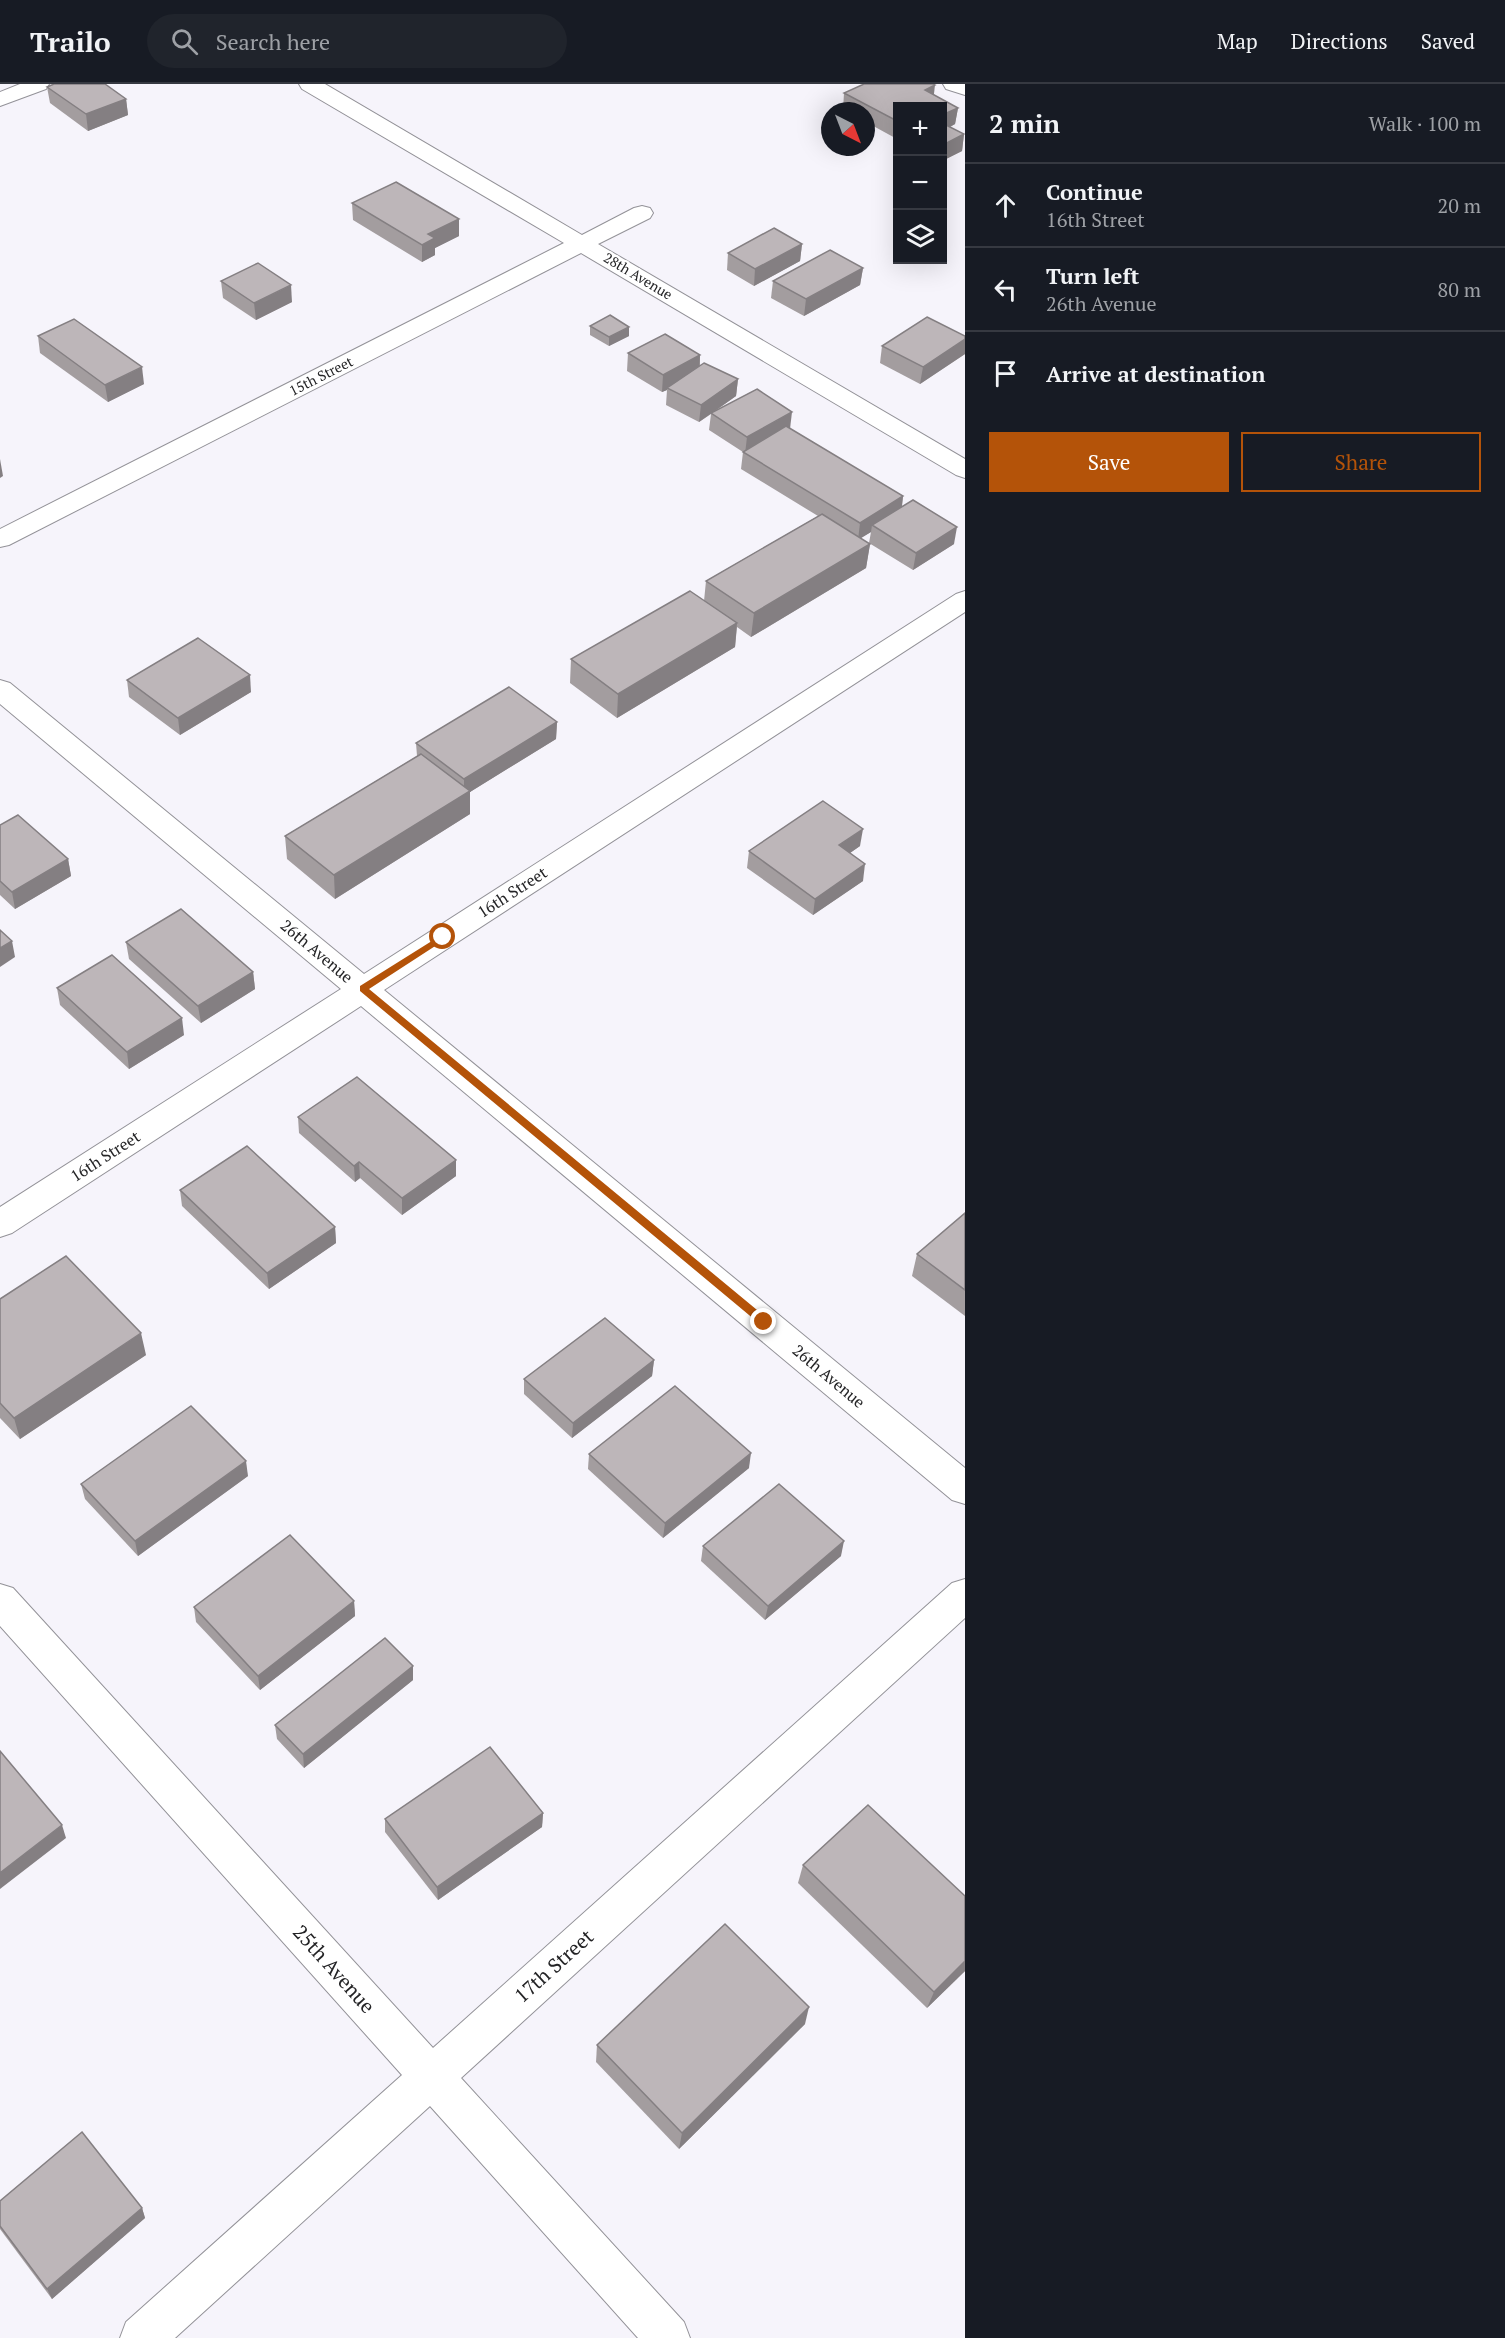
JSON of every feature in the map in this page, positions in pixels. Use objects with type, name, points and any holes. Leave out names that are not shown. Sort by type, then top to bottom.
[{"type":"street","points":[[0,100],[38,84]]},
{"type":"street","name":"28th Avenue","points":[[310,84],[965,470]]},
{"type":"street","points":[[954,84],[965,89]]},
{"type":"street","name":"15th Street","points":[[0,539],[642,213]]},
{"type":"street","name":"16th Street","points":[[0,1224],[965,600]]},
{"type":"street","name":"26th Avenue","points":[[0,689],[965,1489]]},
{"type":"street","name":"17th Street","points":[[142,2338],[965,1595]]},
{"type":"street","name":"25th Avenue","points":[[0,1600],[668,2338]]},
{"type":"building","points":[[54,84],[105,84],[126,99],[86,114],[47,87]]},
{"type":"building","points":[[864,84],[933,84],[935,85],[925,90],[947,102],[893,102],[893,119],[875,109],[875,102],[861,102],[844,93]]},
{"type":"building","points":[[947,102],[958,108],[947,113]]},
{"type":"building","points":[[947,126],[964,134],[947,143]]},
{"type":"building","points":[[396,182],[459,219],[428,234],[435,238],[422,245],[352,203]]},
{"type":"building","points":[[774,228],[802,244],[755,269],[728,253]]},
{"type":"building","points":[[830,250],[863,268],[806,299],[773,281]]},
{"type":"building","points":[[258,263],[291,285],[254,303],[221,281]]},
{"type":"building","points":[[610,315],[629,327],[609,337],[590,326]]},
{"type":"building","points":[[927,317],[965,336],[965,339],[923,367],[882,346]]},
{"type":"building","points":[[74,319],[142,367],[105,385],[38,336]]},
{"type":"building","points":[[665,334],[700,355],[663,375],[628,353]]},
{"type":"building","points":[[704,363],[738,379],[701,405],[667,388]]},
{"type":"building","points":[[757,389],[792,412],[747,437],[711,413]]},
{"type":"building","points":[[786,426],[903,496],[860,523],[743,452]]},
{"type":"building","points":[[913,500],[957,527],[916,553],[872,525]]},
{"type":"building","points":[[822,514],[870,544],[754,613],[706,581]]},
{"type":"building","points":[[690,591],[737,623],[618,694],[571,659]]},
{"type":"building","points":[[198,638],[250,675],[178,718],[127,680]]},
{"type":"building","points":[[509,687],[557,722],[464,779],[416,743]]},
{"type":"building","points":[[421,754],[470,791],[334,875],[285,836]]},
{"type":"building","points":[[823,801],[863,829],[839,845],[865,864],[815,899],[749,851]]},
{"type":"building","points":[[18,815],[68,859],[12,892],[0,881],[0,825]]},
{"type":"building","points":[[181,909],[253,972],[198,1006],[126,942]]},
{"type":"building","points":[[0,930],[12,941],[0,948]]},
{"type":"building","points":[[112,955],[182,1018],[127,1052],[57,988]]},
{"type":"building","points":[[357,1077],[456,1160],[402,1198],[359,1162],[354,1166],[298,1117]]},
{"type":"building","points":[[247,1146],[335,1227],[267,1273],[180,1190]]},
{"type":"building","points":[[965,1213],[965,1290],[917,1254]]},
{"type":"building","points":[[66,1256],[141,1333],[14,1418],[0,1403],[0,1299]]},
{"type":"building","points":[[605,1318],[654,1360],[573,1423],[524,1379]]},
{"type":"building","points":[[675,1386],[751,1453],[665,1523],[589,1454]]},
{"type":"building","points":[[191,1406],[246,1461],[135,1541],[81,1484]]},
{"type":"building","points":[[779,1484],[844,1541],[768,1606],[703,1546]]},
{"type":"building","points":[[290,1535],[354,1601],[258,1676],[194,1607]]},
{"type":"building","points":[[385,1638],[413,1666],[303,1754],[275,1725]]},
{"type":"building","points":[[490,1747],[543,1813],[437,1887],[385,1819]]},
{"type":"building","points":[[0,1751],[62,1825],[0,1873]]},
{"type":"building","points":[[868,1805],[965,1896],[965,1961],[934,1992],[803,1865]]},
{"type":"building","points":[[725,1924],[809,2007],[682,2133],[597,2045]]},
{"type":"building","points":[[82,2132],[142,2208],[47,2289],[0,2226],[0,2201]]},
{"type":"route","points":[[443,937],[363,989],[764,1322]]}]
